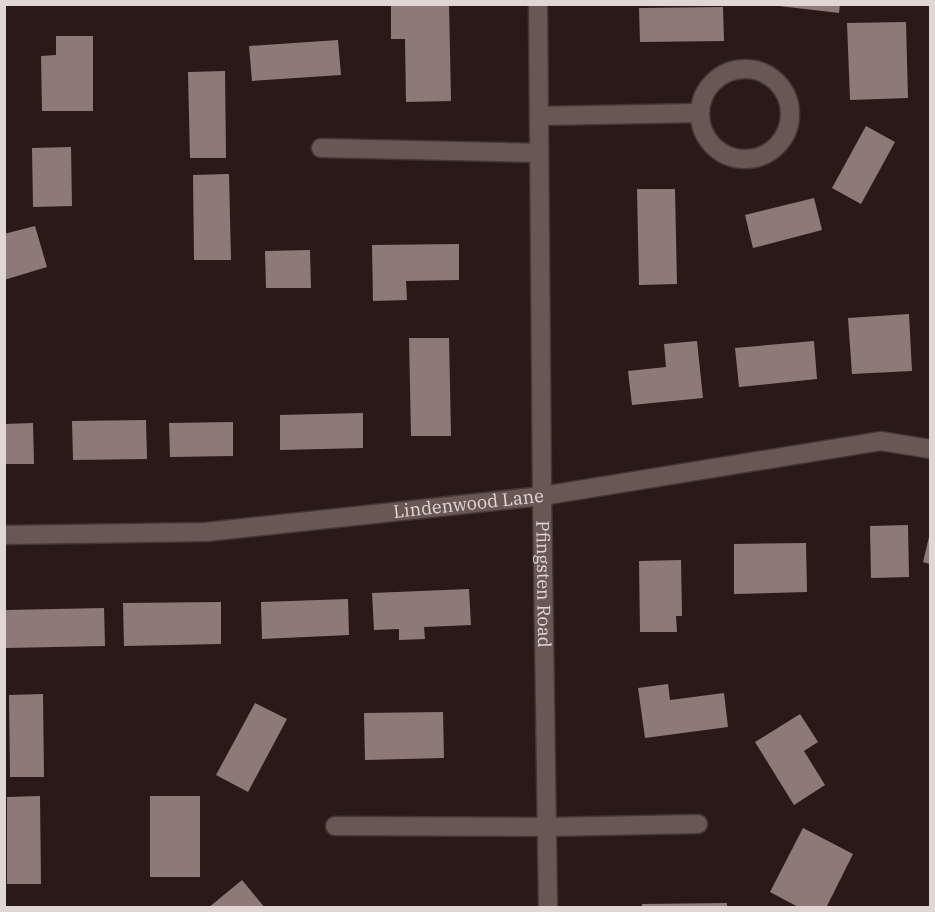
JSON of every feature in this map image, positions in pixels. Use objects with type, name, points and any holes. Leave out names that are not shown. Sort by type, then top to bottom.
[{"type":"street","name":"Pfingsten Road","points":[[538,4],[548,908]]},
{"type":"street","points":[[737,69],[753,69],[768,75],[780,84],[788,98],[791,113],[782,141],[772,151],[759,158],[744,160],[730,157],[717,150],[707,140],[701,127],[699,113],[702,97],[710,84],[722,74],[737,69]]},
{"type":"street","points":[[539,116],[699,113]]},
{"type":"street","points":[[321,148],[539,153]]},
{"type":"street","name":"Lindenwood Lane","points":[[4,535],[206,532],[542,496],[881,441],[930,449]]},
{"type":"street","points":[[335,826],[546,827],[698,824]]},
{"type":"building","points":[[391,4],[449,4],[451,101],[406,102],[405,39],[391,39]]},
{"type":"building","points":[[779,4],[840,4],[839,13],[779,6]]},
{"type":"building","points":[[723,7],[724,41],[640,42],[639,8]]},
{"type":"building","points":[[906,22],[908,98],[850,100],[847,23]]},
{"type":"building","points":[[56,36],[93,36],[93,111],[42,111],[41,56],[56,55]]},
{"type":"building","points":[[338,40],[341,75],[252,81],[249,46]]},
{"type":"building","points":[[225,71],[226,158],[190,158],[188,72]]},
{"type":"building","points":[[866,126],[895,142],[861,204],[832,188]]},
{"type":"building","points":[[71,147],[72,206],[33,207],[32,148]]},
{"type":"building","points":[[229,174],[231,260],[194,260],[193,175]]},
{"type":"building","points":[[637,189],[675,189],[677,284],[639,285]]},
{"type":"building","points":[[814,198],[822,230],[753,248],[745,215]]},
{"type":"building","points":[[35,226],[47,267],[4,280],[4,234]]},
{"type":"building","points":[[459,244],[459,280],[406,281],[407,300],[373,301],[372,245]]},
{"type":"building","points":[[310,250],[311,288],[266,288],[265,251]]},
{"type":"building","points":[[909,314],[912,371],[852,374],[848,318]]},
{"type":"building","points":[[409,338],[449,338],[451,436],[411,436]]},
{"type":"building","points":[[697,341],[703,398],[632,405],[628,371],[666,367],[664,344]]},
{"type":"building","points":[[814,341],[817,379],[739,387],[735,348]]},
{"type":"building","points":[[363,413],[363,448],[280,450],[280,415]]},
{"type":"building","points":[[146,420],[147,459],[73,460],[72,421]]},
{"type":"building","points":[[233,422],[233,456],[170,457],[169,423]]},
{"type":"building","points":[[33,423],[34,464],[4,464],[4,424]]},
{"type":"building","points":[[908,525],[909,577],[871,578],[870,526]]},
{"type":"building","points":[[930,533],[930,564],[923,562]]},
{"type":"building","points":[[806,543],[807,592],[734,594],[734,544]]},
{"type":"building","points":[[681,560],[682,616],[676,616],[677,632],[640,632],[639,561]]},
{"type":"building","points":[[469,589],[471,625],[424,627],[425,639],[399,640],[399,629],[374,630],[372,593]]},
{"type":"building","points":[[348,599],[349,635],[262,639],[261,602]]},
{"type":"building","points":[[221,602],[221,644],[124,646],[123,603]]},
{"type":"building","points":[[104,608],[105,646],[6,648],[6,610]]},
{"type":"building","points":[[668,684],[670,700],[724,693],[728,727],[645,738],[638,688]]},
{"type":"building","points":[[43,694],[44,777],[10,777],[9,695]]},
{"type":"building","points":[[255,703],[287,719],[248,792],[216,775]]},
{"type":"building","points":[[443,712],[444,758],[365,760],[364,713]]},
{"type":"building","points":[[800,714],[818,742],[804,751],[825,785],[794,805],[755,742]]},
{"type":"building","points":[[40,796],[41,884],[7,884],[7,797]]},
{"type":"building","points":[[150,796],[200,796],[200,877],[150,877]]},
{"type":"building","points":[[803,828],[853,854],[826,908],[800,908],[770,892]]},
{"type":"building","points":[[242,880],[265,908],[208,908]]},
{"type":"building","points":[[727,903],[727,908],[642,908],[642,904]]}]
